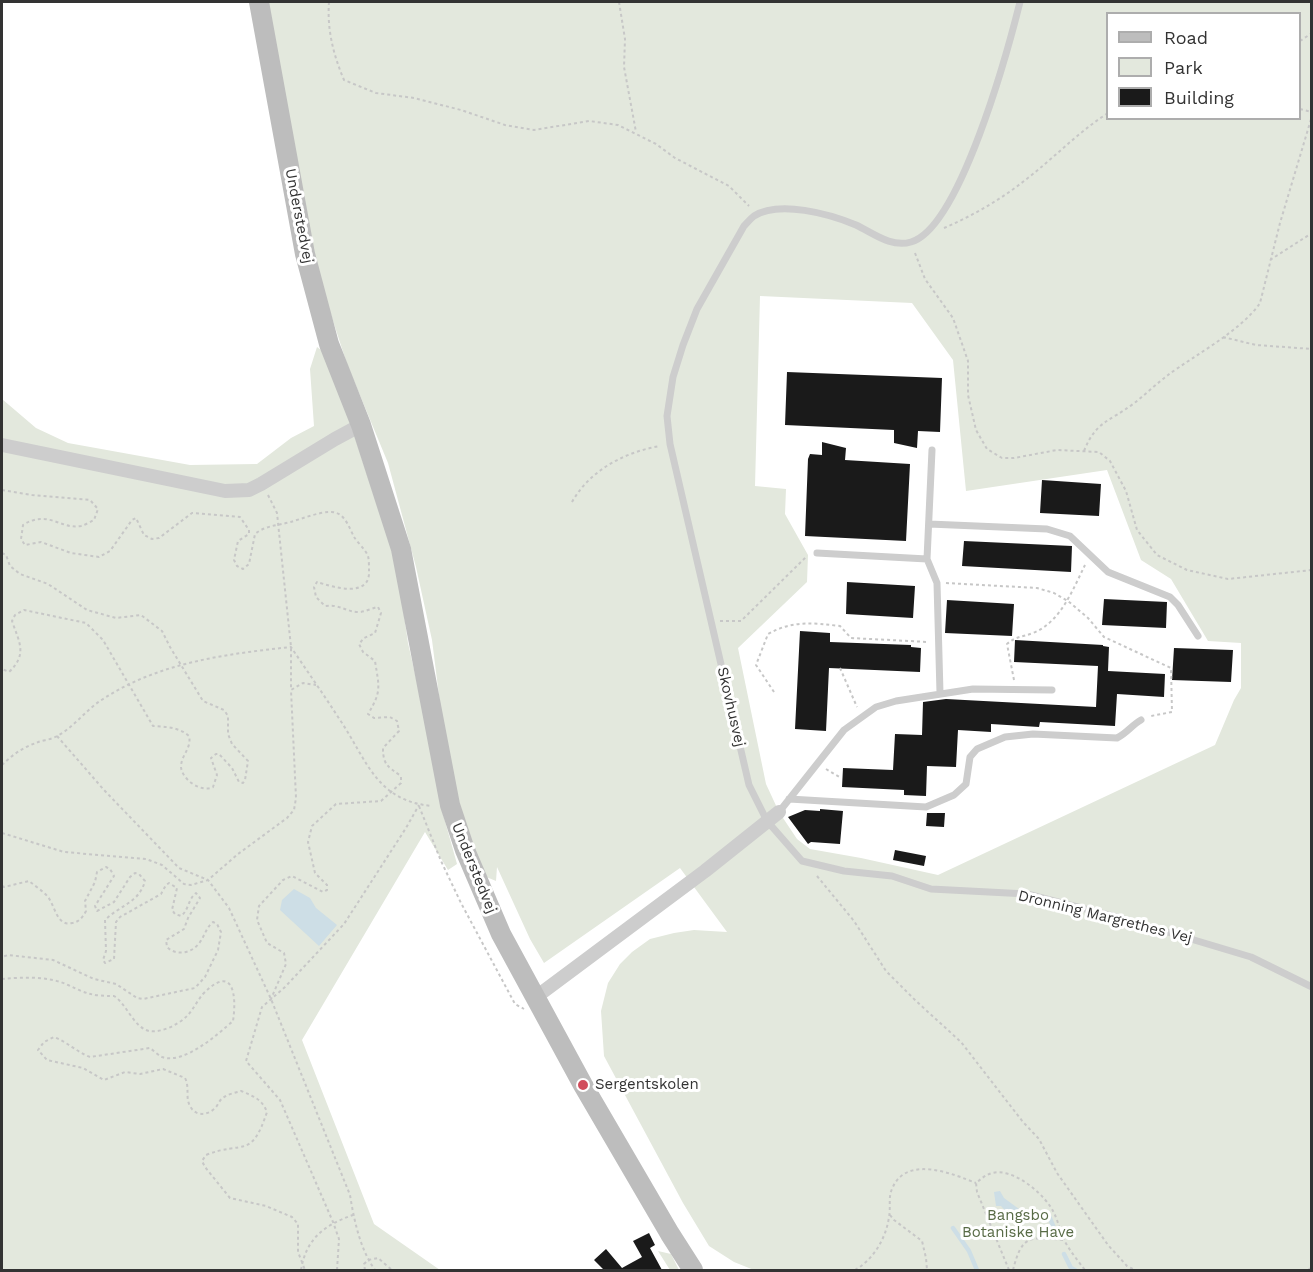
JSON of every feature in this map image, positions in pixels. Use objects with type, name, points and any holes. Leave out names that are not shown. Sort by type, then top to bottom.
[{"type":"street","name":"Understedvej","points":[[259,2],[305,254],[329,344],[361,425],[401,549],[450,805],[481,889],[501,934],[583,1085],[693,1270]]},
{"type":"street","points":[[2,445],[225,491],[249,490],[361,425]]},
{"type":"street","points":[[540,1005],[779,812]]},
{"type":"lane","points":[[754,216],[770,210],[816,212],[854,224],[889,242],[900,244],[912,242],[926,235],[943,214],[976,143],[1005,61],[1020,2]]},
{"type":"lane","name":"Skovhusvej","points":[[754,216],[744,226],[697,309],[673,377],[667,416],[670,444],[749,785],[767,821],[802,861]]},
{"type":"lane","points":[[932,450],[927,559],[937,583],[940,693]]},
{"type":"lane","points":[[929,524],[1047,529],[1070,536],[1108,572],[1170,597],[1178,605],[1198,636]]},
{"type":"lane","points":[[817,553],[927,559]]},
{"type":"lane","points":[[779,812],[844,730],[876,707],[896,701],[973,689],[1052,690]]},
{"type":"lane","points":[[789,799],[926,807],[954,795],[966,784],[970,757],[986,744],[1005,737],[1021,735],[1118,738],[1127,733],[1132,724],[1141,720]]},
{"type":"lane","name":"Dronning Margrethes Vej","points":[[802,861],[844,871],[892,876],[931,888],[1027,894],[1124,919],[1251,957],[1311,987]]},
{"type":"path","points":[[329,2],[327,20],[334,55],[344,80],[376,93],[414,98],[461,110],[505,125],[534,130],[589,121],[618,125],[729,186],[749,206],[754,216]]},
{"type":"path","points":[[619,2],[626,39],[624,67],[636,133]]},
{"type":"path","points":[[926,235],[982,210],[1016,187],[1086,127],[1106,114]]},
{"type":"path","points":[[1084,451],[1088,441],[1101,424],[1132,405],[1166,376],[1254,312],[1260,303],[1311,114]]},
{"type":"path","points":[[1270,260],[1311,233]]},
{"type":"path","points":[[912,242],[925,279],[953,318],[968,361],[968,395],[976,430],[987,450],[1002,458],[1057,450],[1099,452],[1110,461],[1126,491],[1137,530],[1157,555],[1187,570],[1228,579],[1311,570]]},
{"type":"path","points":[[1223,336],[1256,345],[1311,349]]},
{"type":"path","points":[[572,502],[580,488],[620,458],[638,451],[670,444]]},
{"type":"path","points":[[2,833],[64,852],[146,859],[162,865],[184,884],[191,885],[208,880],[294,810],[296,798],[291,647],[278,525],[274,504],[261,484]]},
{"type":"path","points":[[2,490],[90,501],[98,509],[94,520],[80,526],[66,525],[54,519],[31,520],[23,525],[21,539],[25,545],[41,542],[71,553],[99,557],[110,551],[132,520],[136,518],[144,535],[152,539],[159,538],[192,513],[240,517],[249,530],[249,534],[238,541],[234,560],[237,566],[243,569],[249,564],[255,534],[264,527],[331,511],[341,515],[348,523],[368,556],[369,575],[365,584],[356,589],[341,590],[317,582],[314,586],[316,597],[325,606],[337,605],[346,610],[360,612],[378,607],[381,614],[375,633],[364,638],[359,644],[363,652],[375,661],[380,689],[378,698],[368,714],[374,718],[390,717],[397,721],[399,732],[383,748],[383,760],[388,767],[401,776],[401,783],[381,801],[336,804],[312,826],[308,842],[315,873],[327,885],[327,890],[323,892],[292,876],[283,880],[259,906],[257,920],[267,943],[284,953],[286,964],[272,999]]},
{"type":"path","points":[[2,553],[6,555],[10,566],[20,574],[48,584],[87,610],[116,618],[141,615],[162,631],[203,701],[224,710],[228,716],[228,734],[232,744],[248,761],[245,780],[243,783],[238,782],[232,768],[219,754],[211,758],[217,775],[213,787],[208,790],[203,789],[186,779],[181,769],[183,755],[189,746],[189,736],[184,731],[170,727],[153,726],[103,640],[86,623],[24,610],[15,615],[12,621],[21,651],[17,664],[9,672],[2,669]]},
{"type":"path","points":[[711,620],[741,621],[808,555]]},
{"type":"path","points":[[1016,689],[1007,644],[1014,638],[1034,633],[1046,625],[1068,601],[1090,555]]},
{"type":"path","points":[[937,583],[1038,588],[1054,593],[1068,601],[1088,618],[1104,637],[1171,668],[1172,712],[1158,713],[1141,720]]},
{"type":"path","points":[[774,692],[756,665],[768,634],[782,626],[807,623],[840,626],[851,638],[939,642]]},
{"type":"path","points":[[291,647],[342,722],[361,757],[382,784],[401,799],[419,805],[450,805]]},
{"type":"path","points":[[2,765],[9,758],[33,744],[57,736],[100,701],[146,677],[181,665],[229,653],[291,647]]},
{"type":"path","points":[[840,668],[861,717]]},
{"type":"path","points":[[291,690],[303,684],[316,685]]},
{"type":"path","points":[[57,736],[104,790],[179,868],[208,880],[229,908],[272,999],[350,1195],[353,1215],[368,1260],[375,1270]]},
{"type":"path","points":[[818,764],[841,778]]},
{"type":"path","points":[[337,1270],[339,1239],[333,1222],[280,1100],[246,1060],[262,1007],[316,955],[344,924],[419,805]]},
{"type":"path","points":[[419,805],[460,903],[515,1004],[521,1009],[540,1005]]},
{"type":"path","points":[[802,861],[854,921],[886,971],[961,1042],[1023,1122],[1040,1139],[1057,1173],[1108,1245],[1127,1266],[1135,1270]]},
{"type":"path","points":[[2,886],[29,882],[48,896],[58,917],[70,924],[79,921],[86,911],[85,901],[95,882],[97,872],[101,869],[106,867],[110,869],[114,876],[95,906],[97,911],[114,902],[130,877],[139,873],[145,880],[142,891],[131,903],[114,911],[105,920],[106,951],[103,960],[105,963],[114,959],[116,922],[120,917],[161,894],[169,883],[177,888],[172,910],[175,914],[181,916],[185,913],[190,898],[196,893],[200,898],[184,929],[166,940],[166,947],[172,952],[181,954],[198,946],[213,922],[217,924],[221,932],[218,950],[205,977],[195,988],[143,999],[137,998],[116,984],[94,979],[53,960],[8,955],[2,957]]},
{"type":"path","points":[[2,979],[33,977],[69,985],[82,993],[114,996],[138,1024],[151,1031],[168,1028],[186,1018],[201,996],[218,982],[231,985],[235,994],[233,1021],[207,1043],[179,1057],[164,1057],[150,1048],[90,1057],[54,1037],[44,1042],[38,1050],[47,1060],[83,1068],[104,1080],[125,1072],[140,1074],[163,1069],[186,1078],[190,1108],[197,1114],[204,1114],[215,1109],[222,1098],[241,1090],[256,1097],[267,1112],[251,1144],[221,1149],[206,1155],[202,1161],[230,1198],[266,1206],[292,1217],[298,1224],[298,1252],[303,1270]]},
{"type":"path","points":[[855,1270],[874,1254],[885,1236],[890,1215],[891,1189],[902,1176],[912,1171],[938,1170],[976,1183]]},
{"type":"path","points":[[976,1183],[985,1176],[1003,1173],[1028,1184],[1052,1209],[1064,1240],[1085,1270]]},
{"type":"path","points":[[976,1183],[977,1192],[1011,1270]]},
{"type":"path","points":[[302,1264],[314,1237],[333,1222],[353,1215]]},
{"type":"path","points":[[890,1215],[922,1241],[927,1270]]},
{"type":"path","points":[[1011,1270],[1023,1244],[1036,1238],[1064,1240]]},
{"type":"path","points":[[364,1270],[364,1264],[368,1260],[378,1258],[392,1270]]},
{"type":"path","points":[[1308,1270],[1311,1267]]},
{"type":"green space","name":"Bangsbo Botaniske Have","points":[[268,2],[1311,2],[1311,1270],[754,1270],[734,1262],[709,1246],[683,1203],[604,1056],[601,1011],[608,983],[620,964],[650,939],[694,930],[727,932],[680,868],[544,963],[530,939],[497,867],[496,881],[484,876],[456,801],[445,743],[432,640],[416,567],[388,463],[347,364],[310,250]],"holes":[[[760,296],[912,303],[953,360],[966,491],[1107,470],[1141,560],[1171,579],[1208,641],[1241,643],[1241,688],[1215,745],[938,875],[810,849],[797,839],[779,812],[766,784],[738,648],[807,582],[808,555],[785,514],[786,489],[755,486]]]},
{"type":"green space","points":[[317,347],[328,355],[397,566],[408,643],[430,740],[443,814],[457,864],[448,870],[425,832],[302,1040],[374,1224],[440,1270],[2,1270],[2,399],[36,428],[68,443],[190,465],[257,464],[291,438],[314,426],[310,369]]},
{"type":"green space","points":[[658,1251],[671,1254],[679,1270],[670,1270]]},
{"type":"shaded area","points":[[294,889],[310,898],[316,908],[337,925],[319,946],[280,910],[282,900]]},
{"type":"shaded area","points":[[1000,1191],[1004,1198],[1019,1209],[1023,1209],[1032,1218],[1023,1224],[1022,1221],[1016,1220],[1009,1223],[1008,1214],[1001,1206],[996,1206],[994,1192]]},
{"type":"building","points":[[787,372],[942,378],[940,432],[918,431],[917,448],[894,443],[894,430],[785,425]]},
{"type":"building","points":[[822,442],[846,448],[845,460],[910,464],[906,541],[805,536],[808,459],[810,454],[822,455]]},
{"type":"building","points":[[1042,480],[1101,484],[1099,516],[1040,513]]},
{"type":"building","points":[[964,541],[1072,546],[1071,572],[962,566]]},
{"type":"building","points":[[847,582],[915,586],[913,618],[846,614]]},
{"type":"building","points":[[1104,599],[1167,602],[1166,628],[1102,625]]},
{"type":"building","points":[[947,600],[1014,604],[1012,636],[945,633]]},
{"type":"building","points":[[800,631],[830,633],[830,642],[911,645],[911,647],[921,648],[920,672],[829,668],[826,731],[795,729]]},
{"type":"building","points":[[1015,640],[1109,647],[1108,671],[1165,674],[1164,697],[1117,694],[1115,726],[1040,722],[1039,727],[991,724],[991,732],[958,730],[956,767],[927,766],[926,796],[904,795],[904,790],[842,787],[843,768],[893,770],[895,734],[922,735],[923,702],[946,699],[1096,707],[1098,666],[1014,662]]},
{"type":"building","points":[[1174,648],[1233,650],[1231,682],[1172,680]]},
{"type":"building","points":[[820,809],[843,811],[840,844],[811,842],[808,844],[788,817],[805,810],[820,811]]},
{"type":"building","points":[[927,813],[945,813],[944,827],[926,826]]},
{"type":"building","points":[[895,850],[926,856],[924,866],[893,860]]},
{"type":"building","points":[[649,1233],[655,1245],[650,1248],[662,1270],[604,1270],[594,1260],[606,1249],[622,1268],[642,1257],[633,1241]]},
{"type":"waterway","points":[[1031,1216],[1044,1212],[1048,1214],[1057,1235]]},
{"type":"waterway","points":[[953,1228],[969,1251],[977,1270]]},
{"type":"waterway","points":[[1064,1254],[1071,1268],[1075,1270]]},
{"type":"place","name":"Sergentskolen","points":[[583,1085]]}]
